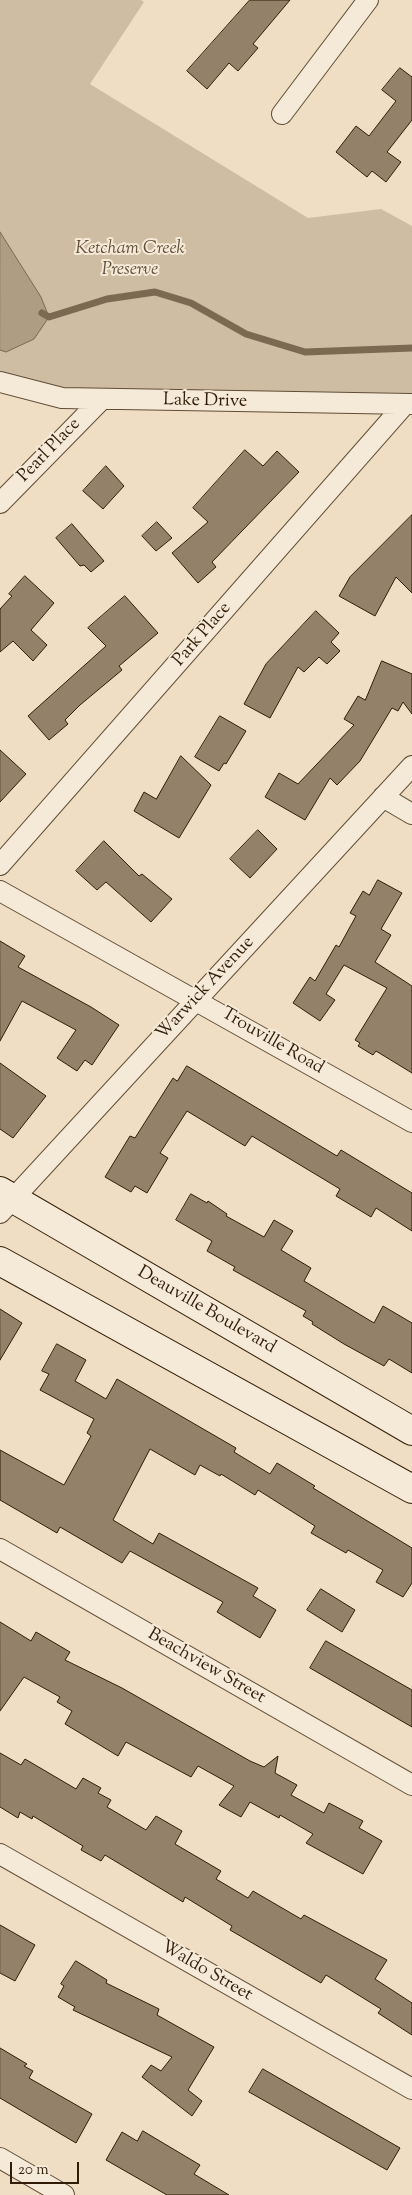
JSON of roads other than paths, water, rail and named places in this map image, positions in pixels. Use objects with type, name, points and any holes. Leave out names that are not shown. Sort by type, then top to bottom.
[{"type":"street","points":[[282,114],[368,0]]},
{"type":"street","name":"Lake Drive","points":[[0,382],[62,398],[409,404]]},
{"type":"street","name":"Pearl Place","points":[[0,503],[100,400]]},
{"type":"street","name":"Park Place","points":[[0,865],[409,404]]},
{"type":"street","name":"Warwick Avenue","points":[[4,1201],[197,1000],[412,766]]},
{"type":"street","points":[[383,797],[412,814]]},
{"type":"street","name":"Trouville Road","points":[[0,890],[412,1122]]},
{"type":"street","name":"Deauville Boulevard","points":[[4,1201],[412,1431]]},
{"type":"street","points":[[0,1261],[412,1489]]},
{"type":"street","name":"Beachview Street","points":[[0,1549],[412,1785]]},
{"type":"street","name":"Waldo Street","points":[[0,1854],[412,2089]]},
{"type":"street","points":[[0,2158],[64,2195]]},
{"type":"waterway","points":[[42,313],[49,317],[107,299],[155,292],[191,303],[246,334],[305,352],[412,348]]},
{"type":"park label","name":"Ketcham Creek Preserve","points":[[130,260]]}]
